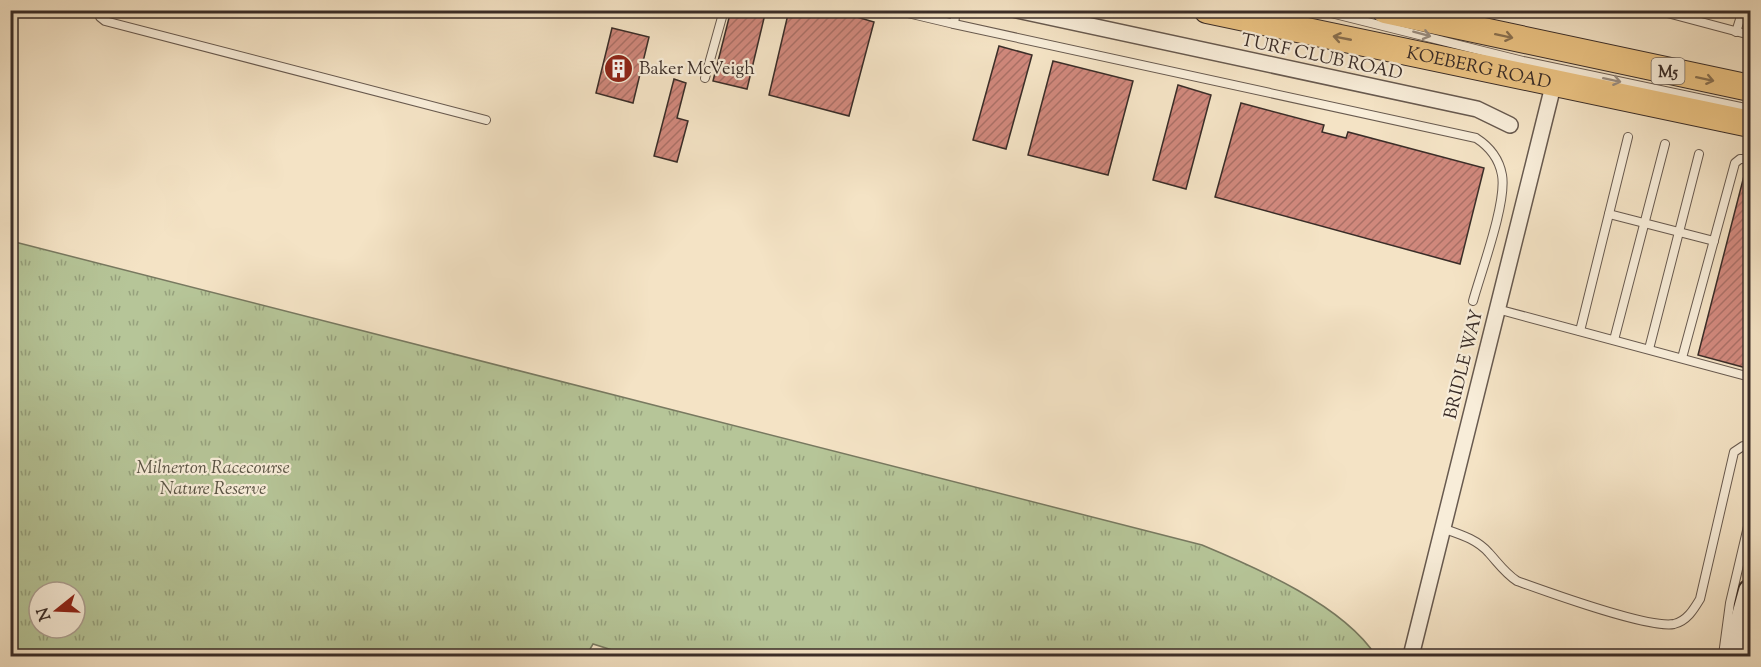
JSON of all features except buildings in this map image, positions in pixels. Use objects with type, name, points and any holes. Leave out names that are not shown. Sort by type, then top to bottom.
[{"type":"main road","name":"KOEBERG ROAD","points":[[1207,10],[1288,19],[1750,124]]},
{"type":"main road","name":"KOEBERG ROAD","points":[[1385,10],[1750,88]]},
{"type":"main road","points":[[1732,655],[1750,591]]},
{"type":"street","name":"TURF CLUB ROAD","points":[[1017,10],[1477,110],[1510,125]]},
{"type":"street","name":"BRIDLE WAY","points":[[1411,657],[1554,81]]},
{"type":"lane","points":[[98,10],[100,17],[105,21],[486,120]]},
{"type":"lane","points":[[705,78],[724,10]]},
{"type":"lane","points":[[895,10],[1476,138],[1487,145],[1496,156],[1503,177],[1500,201],[1473,301]]},
{"type":"lane","points":[[954,24],[956,10]]},
{"type":"lane","points":[[1319,10],[1523,61],[1750,109]]},
{"type":"lane","points":[[1656,10],[1750,35]]},
{"type":"lane","points":[[1736,32],[1743,10]]},
{"type":"lane","points":[[1580,331],[1628,136]]},
{"type":"lane","points":[[1614,340],[1665,144]]},
{"type":"lane","points":[[1649,350],[1699,154]]},
{"type":"lane","points":[[1682,358],[1735,163],[1740,159],[1750,159]]},
{"type":"lane","points":[[1609,214],[1714,241]]},
{"type":"lane","points":[[1497,309],[1750,377]]},
{"type":"lane","points":[[1442,528],[1481,546],[1507,575],[1517,581],[1642,620],[1673,624],[1687,618],[1700,599],[1728,471],[1738,448],[1750,447]]},
{"type":"lane","points":[[1732,655],[1728,614],[1750,518]]},
{"type":"green space","name":"Milnerton Racecourse Nature Reserve","points":[[11,241],[1202,545],[1273,577],[1321,605],[1343,620],[1376,656],[631,656],[593,644],[586,656],[11,656]]},
{"type":"place","name":"Baker McVeigh","points":[[618,68]]}]
